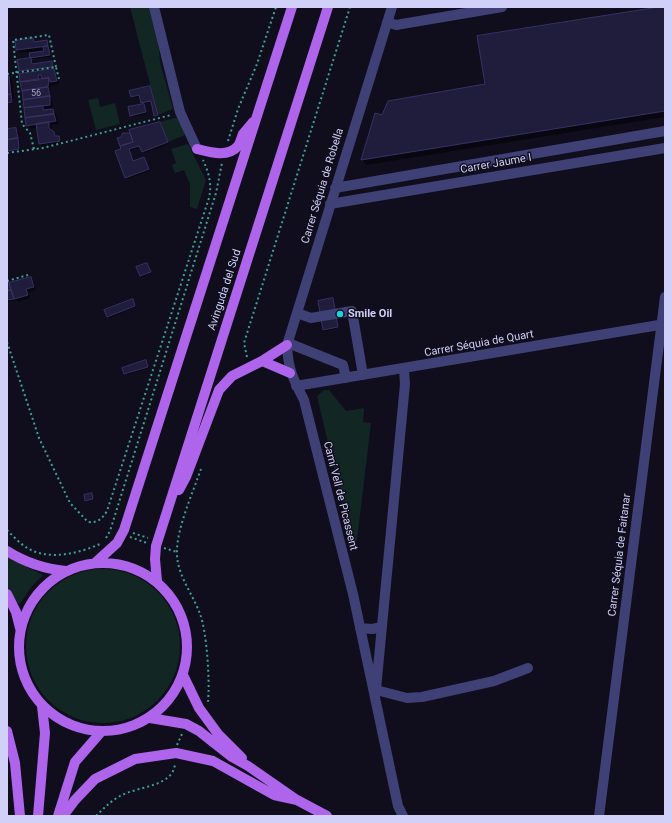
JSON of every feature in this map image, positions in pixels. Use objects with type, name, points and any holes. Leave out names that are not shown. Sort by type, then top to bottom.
[{"type":"main road","name":"Avinguda del Sud","points":[[95,563],[117,542],[124,530],[292,7]]},
{"type":"main road","name":"Avinguda del Sud","points":[[157,581],[155,559],[156,546],[328,7]]},
{"type":"main road","points":[[196,149],[212,153],[224,153],[234,150],[239,145],[243,135],[257,117]]},
{"type":"main road","points":[[168,507],[186,477],[218,390],[232,376],[262,361],[288,344]]},
{"type":"main road","points":[[262,361],[290,373]]},
{"type":"main road","points":[[7,551],[19,559],[47,569],[66,571]]},
{"type":"main road","points":[[95,563],[124,566],[138,570],[157,581],[174,600],[185,624],[188,650],[183,675],[170,699],[150,718],[126,728],[101,732],[79,729],[59,720],[42,706],[26,683],[18,656],[20,628],[28,606],[42,588],[66,571],[77,566],[95,563]]},
{"type":"main road","points":[[7,594],[16,612],[20,628]]},
{"type":"main road","points":[[183,675],[199,708],[218,734],[248,766]]},
{"type":"main road","points":[[38,816],[45,733],[42,706]]},
{"type":"main road","points":[[150,718],[186,724],[198,731],[232,757],[248,766],[297,800],[327,816]]},
{"type":"main road","points":[[7,731],[15,763],[20,816]]},
{"type":"main road","points":[[58,816],[75,762],[101,732]]},
{"type":"main road","points":[[63,816],[75,800],[95,779],[135,759],[176,753],[213,761],[274,796],[297,800]]},
{"type":"street","points":[[154,7],[180,112],[196,149]]},
{"type":"street","name":"Carrer Séquia de Robella","points":[[290,373],[288,344],[392,7]]},
{"type":"street","points":[[387,22],[396,25],[502,7]]},
{"type":"street","name":"Carrer Jaume I","points":[[335,188],[665,131]]},
{"type":"street","name":"Carrer Jaume I","points":[[330,204],[665,148]]},
{"type":"street","name":"Carrer Séquia de Faitanar","points":[[598,816],[663,324],[665,297]]},
{"type":"street","points":[[297,313],[311,318],[352,311],[364,375]]},
{"type":"street","name":"Carrer Séquia de Quart","points":[[296,386],[404,369],[663,324]]},
{"type":"street","points":[[288,344],[343,365],[346,378]]},
{"type":"street","name":"Camí Vell de Picassent","points":[[376,695],[405,384],[404,369]]},
{"type":"street","name":"Camí Vell de Picassent","points":[[290,373],[305,406],[376,695],[398,806],[403,816]]},
{"type":"street","points":[[360,628],[372,629],[382,627]]},
{"type":"street","points":[[376,695],[407,698],[422,697],[494,681],[528,668]]},
{"type":"path","points":[[7,530],[30,550],[49,555],[58,555],[99,545],[107,537],[216,193],[224,153],[238,109],[257,64],[276,7]]},
{"type":"path","points":[[248,361],[244,343],[350,7]]},
{"type":"path","points":[[34,149],[30,133],[22,124],[13,40],[49,34],[59,79]]},
{"type":"path","points":[[7,74],[56,67]]},
{"type":"path","points":[[7,153],[34,149],[180,112]]},
{"type":"path","points":[[7,342],[39,438],[70,503],[88,522],[98,521],[107,511],[209,198],[211,188],[210,179],[196,149]]},
{"type":"path","points":[[7,281],[28,275]]},
{"type":"path","points":[[202,465],[179,538],[177,552],[182,575],[199,610],[203,627],[210,686],[208,702]]},
{"type":"path","points":[[128,532],[152,539]]},
{"type":"path","points":[[126,536],[150,544]]},
{"type":"path","points":[[162,548],[177,552]]},
{"type":"path","points":[[176,750],[184,728]]},
{"type":"path","points":[[96,816],[107,805],[121,795],[163,781],[172,776],[175,770],[176,756]]},
{"type":"green space","points":[[130,7],[150,7],[158,37],[160,62],[173,109],[158,115]]},
{"type":"green space","points":[[98,98],[100,107],[115,103],[120,124],[96,130],[88,100]]},
{"type":"green space","points":[[178,117],[185,135],[168,142],[160,122]]},
{"type":"green space","points":[[188,144],[206,180],[197,209],[190,207],[190,184],[184,170],[175,173],[172,165],[176,163],[171,149]]},
{"type":"green space","points":[[324,390],[329,390],[346,411],[364,408],[363,422],[371,423],[356,542],[351,540],[317,396]]},
{"type":"green space","points":[[7,557],[43,575],[32,586],[20,604],[17,603],[7,586]]},
{"type":"green space","points":[[103,569],[118,571],[139,578],[146,582],[162,597],[167,603],[174,617],[180,646],[178,661],[171,682],[167,689],[152,705],[146,710],[132,717],[103,723],[88,721],[67,714],[60,710],[44,695],[39,689],[32,675],[26,646],[28,631],[35,610],[39,603],[54,587],[60,582],[74,575]]},
{"type":"building","points":[[665,7],[665,111],[361,160],[375,113],[382,115],[388,101],[485,84],[477,36]]},
{"type":"building","points":[[33,38],[34,42],[47,40],[48,46],[16,50],[15,41]]},
{"type":"building","points":[[48,46],[50,55],[30,58],[29,53],[44,51],[43,47]]},
{"type":"building","points":[[31,58],[32,64],[52,61],[53,67],[19,71],[17,60]]},
{"type":"building","points":[[54,69],[57,81],[50,82],[49,78],[42,79],[41,75],[38,75],[39,80],[20,82],[19,74]]},
{"type":"building","points":[[7,76],[9,76],[11,94],[7,95]]},
{"type":"building","points":[[49,78],[48,87],[22,91],[20,82]]},
{"type":"building","points":[[150,86],[158,115],[154,116],[151,101],[141,103],[139,95],[131,97],[129,91]]},
{"type":"building","points":[[48,87],[50,96],[23,100],[22,91]]},
{"type":"building","points":[[11,94],[12,102],[7,103],[7,95]]},
{"type":"building","points":[[50,96],[50,105],[24,108],[23,100]]},
{"type":"building","points":[[144,104],[146,112],[130,116],[128,107]]},
{"type":"building","points":[[43,106],[43,110],[53,109],[54,114],[25,118],[24,108]]},
{"type":"building","points":[[54,114],[56,121],[26,126],[25,118]]},
{"type":"building","points":[[49,122],[49,128],[54,132],[55,136],[59,136],[60,141],[39,144],[36,124]]},
{"type":"building","points":[[160,122],[168,142],[142,152],[139,146],[129,149],[133,161],[144,157],[149,169],[125,178],[115,151],[121,149],[120,146],[133,142],[129,130]]},
{"type":"building","points":[[16,128],[18,138],[7,140],[7,129]]},
{"type":"building","points":[[123,133],[130,133],[133,142],[120,146],[117,138],[121,137]]},
{"type":"building","points":[[18,138],[19,149],[7,151],[7,140]]},
{"type":"building","points":[[147,263],[151,272],[140,276],[136,267]]},
{"type":"building","points":[[31,277],[34,287],[26,289],[28,295],[14,299],[9,283]]},
{"type":"building","points":[[9,283],[11,290],[7,291],[7,284]]},
{"type":"building","points":[[11,290],[14,299],[7,300],[7,291]]},
{"type":"building","points":[[333,298],[338,327],[323,330],[318,301]]},
{"type":"building","points":[[133,299],[135,306],[107,317],[104,310]]},
{"type":"building","points":[[146,360],[148,367],[124,374],[122,368]]},
{"type":"building","points":[[92,493],[93,499],[85,501],[84,495]]},
{"type":"place","name":"Smile Oil","points":[[340,314]]}]
